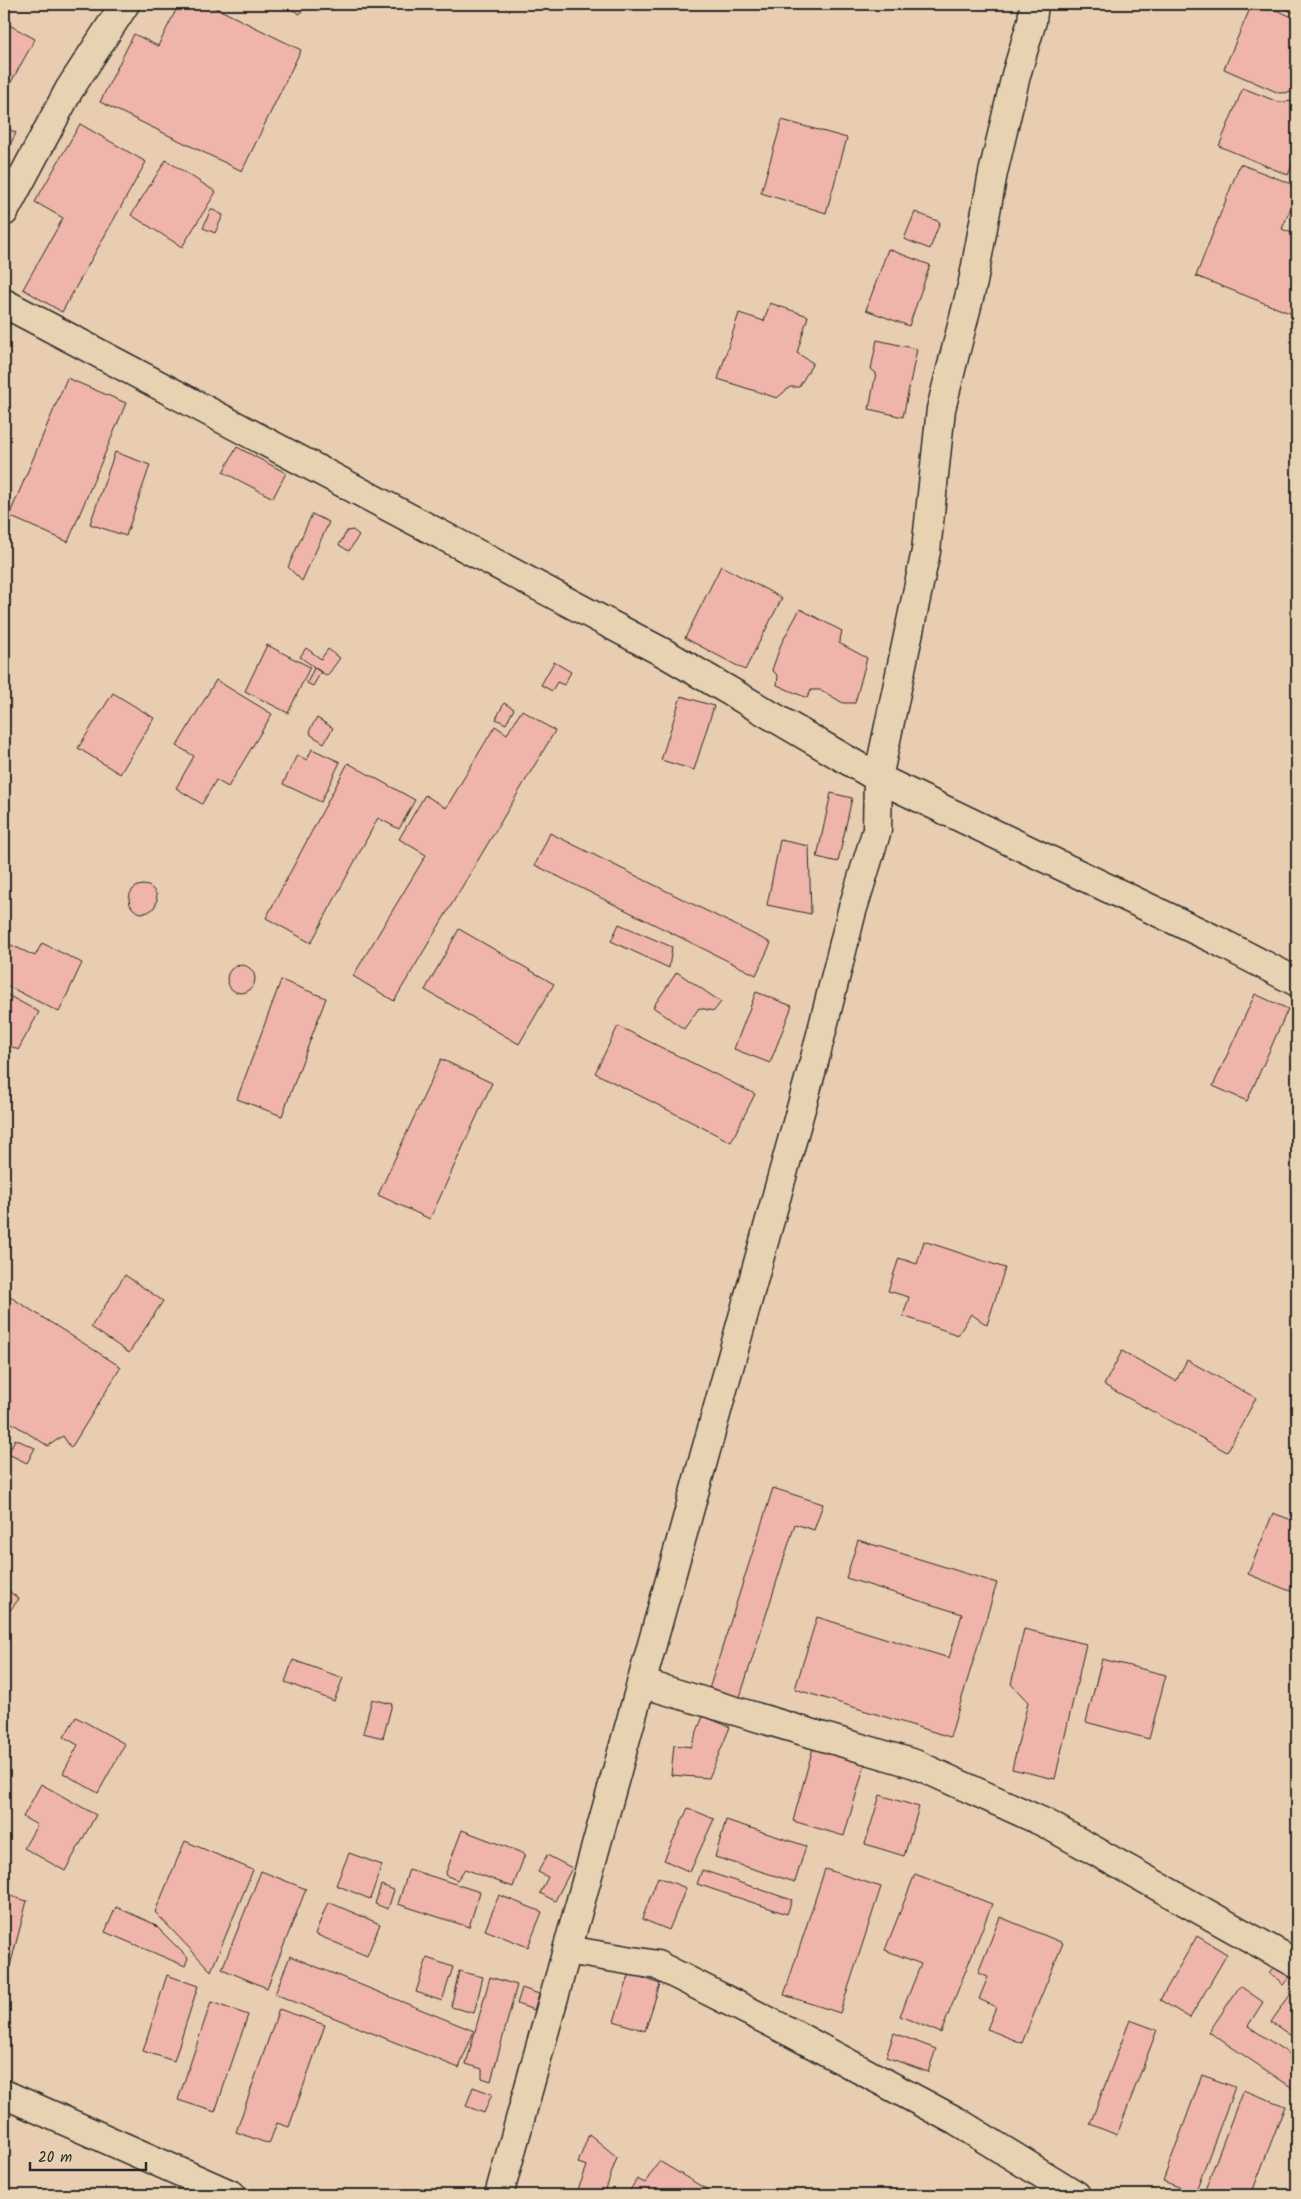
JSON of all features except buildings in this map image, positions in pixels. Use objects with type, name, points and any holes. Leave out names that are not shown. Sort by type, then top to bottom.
[{"type":"street","points":[[4,212],[69,90],[125,4]]},
{"type":"street","points":[[499,2195],[815,1058],[852,911],[877,830],[878,778],[926,551],[941,409],[972,282],[993,173],[1016,75],[1032,21],[1034,4]]},
{"type":"street","points":[[4,303],[666,654],[878,778],[1216,940],[1297,982]]},
{"type":"street","points":[[641,1684],[915,1764],[1045,1823],[1297,1964]]},
{"type":"street","points":[[566,1950],[657,1964],[790,2032],[956,2121],[1076,2195]]},
{"type":"street","points":[[4,2094],[232,2195]]}]
